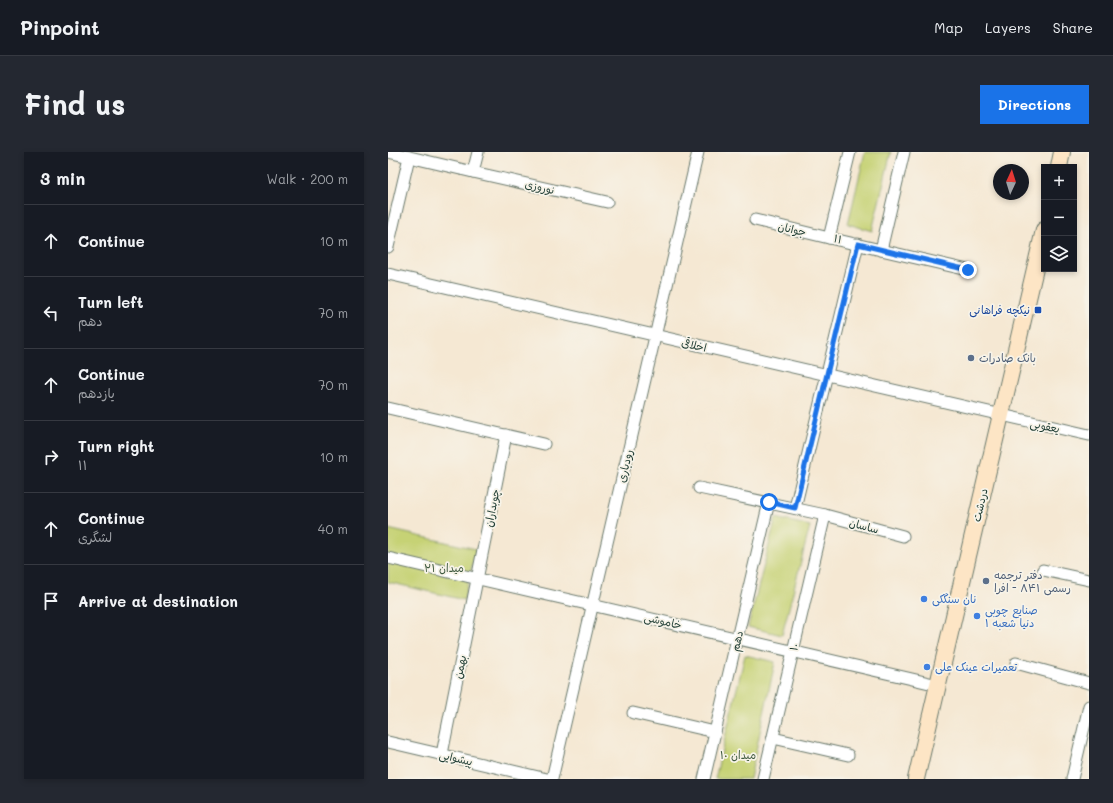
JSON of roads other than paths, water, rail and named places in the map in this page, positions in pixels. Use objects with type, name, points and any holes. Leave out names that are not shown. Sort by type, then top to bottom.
[{"type":"main road","points":[[1060,164],[1062,152]]},
{"type":"main road","name":"دردشت","points":[[919,778],[938,685],[1043,236]]},
{"type":"street","name":"نوروزی","points":[[388,152],[607,202]]},
{"type":"street","points":[[473,172],[478,152]]},
{"type":"street","name":"رودباری","points":[[552,779],[698,152]]},
{"type":"street","name":"۱۱","points":[[850,152],[829,238],[968,270]]},
{"type":"street","points":[[881,250],[904,152]]},
{"type":"street","points":[[388,247],[409,157]]},
{"type":"street","name":"جوانان","points":[[755,220],[829,238]]},
{"type":"street","points":[[795,508],[858,244]]},
{"type":"street","name":"اخلاقی","points":[[388,274],[1001,416]]},
{"type":"street","points":[[388,408],[544,444]]},
{"type":"street","name":"یعقوبی","points":[[1001,416],[1089,435]]},
{"type":"street","name":"چوبداران","points":[[478,580],[506,435]]},
{"type":"street","points":[[699,488],[769,502]]},
{"type":"street","name":"ساسان","points":[[769,502],[903,536]]},
{"type":"street","name":"دهم","points":[[704,779],[769,502]]},
{"type":"street","name":"۱۰","points":[[763,779],[825,515]]},
{"type":"street","name":"خاموشی","points":[[388,558],[938,685]]},
{"type":"street","points":[[1043,570],[1089,580]]},
{"type":"street","name":"بهمن","points":[[442,754],[478,580]]},
{"type":"street","points":[[1016,663],[1089,683]]},
{"type":"street","points":[[1072,779],[1087,720],[1089,706]]},
{"type":"street","points":[[633,713],[715,732]]},
{"type":"street","points":[[773,738],[848,755]]},
{"type":"street","name":"پیشوایی","points":[[388,742],[547,779]]},
{"type":"place","name":"نیکچه فراهانی","points":[[1038,310]]},
{"type":"place","name":"بانک صادرات","points":[[971,358]]},
{"type":"place","name":"دفتر ترجمه رسمی ۸۴۱ - افرا","points":[[986,581]]},
{"type":"place","name":"نان سنگکی","points":[[924,599]]},
{"type":"place","name":"صنایع چوبی دنیا شعبه ۱","points":[[977,616]]},
{"type":"place","name":"تعمیرات عینک علی","points":[[927,667]]},
{"type":"park label","name":"میدان ۲۱","points":[[444,568]]},
{"type":"park label","name":"میدان ۱۰","points":[[738,755]]}]
